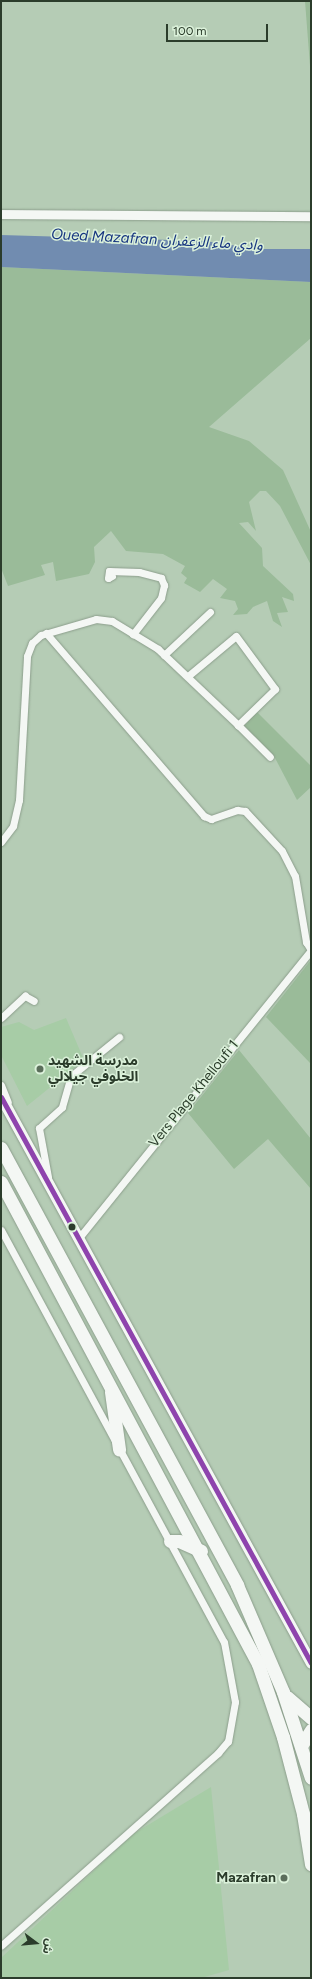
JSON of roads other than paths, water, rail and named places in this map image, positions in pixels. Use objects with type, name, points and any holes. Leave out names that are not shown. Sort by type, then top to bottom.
[{"type":"highway","points":[[1,1148],[237,1585],[283,1692],[302,1746],[311,1778]]},
{"type":"highway","points":[[1,1182],[201,1551],[258,1664],[283,1737],[311,1864]]},
{"type":"highway","points":[[108,1378],[119,1449]]},
{"type":"highway","points":[[170,1541],[201,1551]]},
{"type":"highway","points":[[283,1692],[311,1718]]},
{"type":"highway","points":[[302,1746],[311,1730]]},
{"type":"main road","points":[[1,1097],[311,1663]]},
{"type":"street","points":[[1,214],[311,216]]},
{"type":"street","points":[[112,576],[108,578],[109,570],[139,572],[161,578],[164,585],[161,598],[133,634]]},
{"type":"street","points":[[164,655],[210,612]]},
{"type":"street","points":[[1,842],[13,826],[19,800],[27,656],[32,643],[46,634],[102,618],[133,634],[164,655],[188,676],[270,757]]},
{"type":"street","points":[[46,634],[204,816],[211,819],[237,810],[245,811],[282,851],[295,876],[306,942],[311,950]]},
{"type":"street","points":[[188,676],[236,636],[275,689],[238,725]]},
{"type":"street","name":"Vers Plage Khelloufi 1","points":[[78,1239],[311,950]]},
{"type":"street","points":[[1,1018],[25,996],[34,1001]]},
{"type":"street","points":[[49,1185],[39,1128],[62,1107],[71,1076],[119,1037]]},
{"type":"street","points":[[1,1085],[23,1137]]},
{"type":"street","points":[[1,1230],[224,1642],[235,1702],[228,1740],[218,1753],[1,1946]]},
{"type":"water","name":"Oued Mazafran وادي ماء الزعفران","points":[[1,235],[205,241],[258,249],[311,249],[311,282],[1,267]]},
{"type":"place","name":"مدرسة الشهيد الخلوفي جيلالي","points":[[40,1069]]},
{"type":"place","name":"Mazafran","points":[[284,1878]]}]
